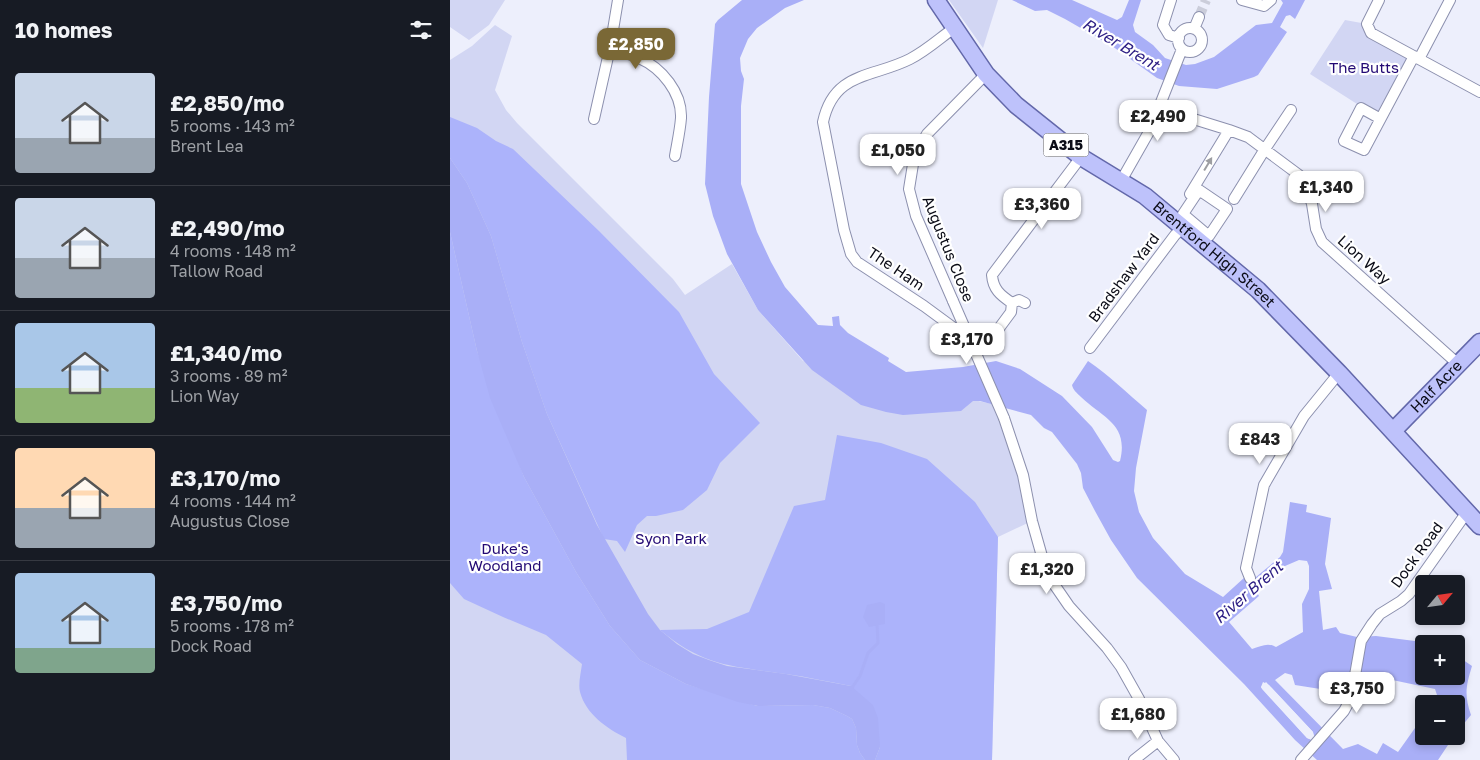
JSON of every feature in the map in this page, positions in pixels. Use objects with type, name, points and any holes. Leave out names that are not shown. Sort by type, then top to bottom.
[{"type":"main road","name":"Brentford High Street","points":[[936,0],[986,74],[1016,105],[1081,157],[1145,196],[1258,290],[1339,373],[1480,526]]},
{"type":"main road","name":"Half Acre","points":[[1393,431],[1480,342]]},
{"type":"street","points":[[594,119],[610,48],[618,0]]},
{"type":"street","points":[[1171,0],[1163,25],[1169,35],[1179,38]]},
{"type":"street","points":[[1242,0],[1264,6],[1270,0]]},
{"type":"street","points":[[1378,0],[1367,24],[1372,33],[1480,92]]},
{"type":"street","points":[[1379,118],[1450,0]]},
{"type":"street","points":[[1194,29],[1199,17]]},
{"type":"street","name":"The Ham","points":[[954,28],[912,58],[898,65],[852,80],[838,91],[830,101],[823,122],[844,230],[851,254],[857,262],[958,331],[979,342],[994,335],[1011,308]]},
{"type":"street","points":[[1121,182],[1150,130],[1168,89],[1181,53],[1179,38],[1182,31],[1194,29],[1201,36],[1200,47],[1193,52],[1181,53]]},
{"type":"street","points":[[610,48],[641,58],[660,71],[672,86],[679,101],[681,117],[675,156]]},
{"type":"street","name":"Augustus Close","points":[[986,74],[927,134],[914,158],[908,189],[916,216],[1004,418],[1023,475],[1032,521],[1048,574],[1069,606],[1121,666],[1158,741],[1174,760]]},
{"type":"street","points":[[1234,199],[1291,110]]},
{"type":"street","name":"Lion Way","points":[[1170,112],[1248,137],[1299,175],[1307,188],[1316,229],[1322,242],[1458,364]]},
{"type":"street","name":"Bradshaw Yard","points":[[1090,348],[1175,235],[1178,225],[1229,130]]},
{"type":"street","points":[[1025,303],[1019,300],[1011,308],[996,290],[992,283],[992,275],[1081,157]]},
{"type":"street","points":[[1199,190],[1227,209],[1209,236],[1184,214],[1199,190]]},
{"type":"street","points":[[1250,578],[1246,568],[1264,485],[1304,416],[1339,373]]},
{"type":"street","name":"Dock Road","points":[[1303,757],[1344,711],[1351,698],[1361,641],[1372,624],[1380,614],[1409,594],[1467,512]]},
{"type":"street","points":[[1134,760],[1158,741]]},
{"type":"green space","points":[[450,0],[505,0],[489,25],[469,40],[450,27]]},
{"type":"green space","points":[[949,0],[998,0],[983,48]]},
{"type":"green space","name":"The Butts","points":[[1345,20],[1367,24],[1414,56],[1379,118],[1310,74]]},
{"type":"green space","name":"Syon Park","points":[[495,25],[512,36],[495,90],[506,110],[673,279],[685,295],[732,264],[758,310],[803,361],[996,405],[1032,521],[998,537],[992,760],[450,760],[450,60],[472,46]]},
{"type":"green space","points":[[450,117],[477,128],[496,141],[513,149],[599,231],[679,312],[714,374],[760,423],[720,463],[707,490],[683,510],[647,516],[637,525],[625,552],[617,541],[604,539],[547,414],[522,342],[491,236],[467,183],[450,158]]},
{"type":"green space","name":"Duke's Woodland","points":[[450,232],[477,351],[524,477],[576,572],[610,626],[640,660],[686,684],[757,706],[813,705],[830,708],[847,716],[852,719],[856,728],[857,745],[865,760],[627,760],[626,738],[598,720],[583,700],[579,685],[582,664],[546,635],[464,599],[450,583]]},
{"type":"green space","points":[[837,435],[881,443],[927,459],[975,502],[998,537],[992,760],[875,760],[880,747],[851,686],[720,663],[691,651],[660,630],[707,629],[749,612],[794,506],[825,500]]},
{"type":"water","name":"River Brent","points":[[742,0],[804,0],[785,8],[757,28],[748,39],[740,58],[744,79],[741,106],[741,184],[757,232],[771,262],[785,287],[818,325],[833,326],[832,317],[839,316],[840,325],[848,333],[889,358],[888,361],[906,372],[963,367],[996,361],[1020,369],[1062,396],[1092,427],[1113,460],[1118,462],[1120,461],[1122,448],[1121,438],[1117,430],[1112,423],[1075,391],[1072,385],[1088,361],[1111,378],[1147,410],[1136,468],[1134,491],[1139,512],[1153,538],[1185,574],[1223,597],[1245,577],[1250,582],[1280,557],[1283,552],[1290,502],[1307,505],[1306,512],[1331,518],[1325,564],[1332,589],[1319,591],[1323,630],[1336,627],[1340,633],[1357,637],[1376,636],[1415,641],[1415,685],[1364,674],[1361,682],[1339,678],[1333,691],[1295,685],[1292,675],[1285,673],[1275,680],[1343,749],[1358,744],[1377,754],[1383,743],[1398,752],[1415,728],[1415,745],[1448,745],[1438,760],[1317,760],[1295,740],[1244,684],[1137,578],[1111,540],[1095,511],[1083,488],[1081,473],[1077,464],[1052,432],[1044,428],[1031,415],[980,401],[973,401],[961,411],[903,415],[886,412],[861,405],[812,370],[758,310],[727,254],[713,216],[705,184],[715,24]],"holes":[[[1299,560],[1307,561],[1309,566],[1309,589],[1302,604],[1303,632],[1276,647],[1267,645],[1252,649],[1229,622],[1259,596],[1255,589],[1285,566]],[[1266,682],[1313,732],[1312,740],[1307,738],[1261,687]]]},
{"type":"water","name":"River Brent","points":[[1012,0],[1072,0],[1117,20],[1122,17],[1129,0],[1141,0],[1133,25],[1135,32],[1153,45],[1165,58],[1186,65],[1195,64],[1214,57],[1256,25],[1272,23],[1283,3],[1281,0],[1305,0],[1295,19],[1290,15],[1286,16],[1280,27],[1287,32],[1258,75],[1217,89],[1179,86],[1157,78],[1112,46],[1065,19],[1047,10],[1035,11]]},
{"type":"water","points":[[450,158],[467,183],[491,236],[522,342],[547,414],[597,525],[648,614],[660,630],[677,644],[693,654],[709,660],[727,666],[851,686],[873,705],[878,718],[880,747],[875,760],[865,760],[860,753],[857,745],[856,728],[852,719],[847,716],[830,708],[813,705],[758,706],[738,702],[686,684],[640,660],[610,626],[576,572],[524,477],[490,398],[477,351],[450,232]]},
{"type":"water","points":[[880,602],[885,604],[885,624],[869,627],[863,617],[867,605]]},
{"type":"water","points":[[1465,661],[1472,666],[1467,690],[1467,702],[1471,715],[1465,722],[1465,695],[1437,695],[1435,689],[1416,685],[1465,685]]},
{"type":"pier","points":[[1263,682],[1269,685],[1313,732],[1315,738],[1312,740],[1307,738],[1261,687]],"holes":[[[1264,685],[1268,686],[1311,733],[1312,737],[1271,696],[1264,687]]]},
{"type":"waterway","points":[[851,689],[860,676],[868,653],[878,643],[877,625]]},
{"type":"tunnel","points":[[1199,17],[1206,0]]}]
